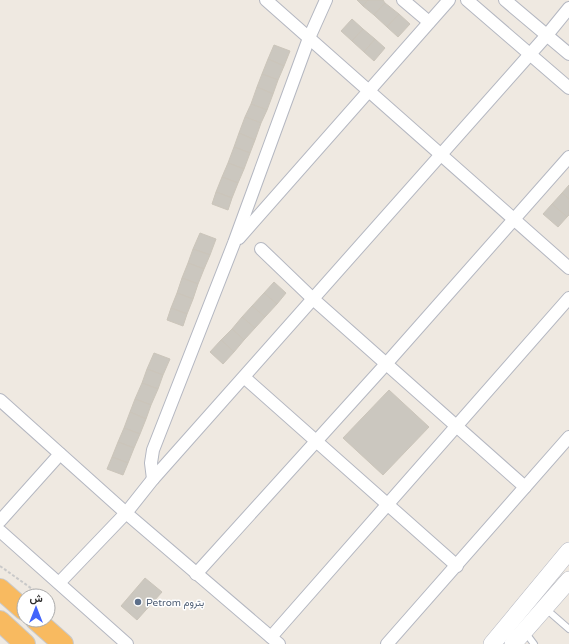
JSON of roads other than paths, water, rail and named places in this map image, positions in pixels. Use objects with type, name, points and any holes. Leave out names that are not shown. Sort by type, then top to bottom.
[{"type":"highway","points":[[0,588],[16,603]]},
{"type":"highway","points":[[0,621],[25,644]]},
{"type":"highway","points":[[45,628],[63,644]]},
{"type":"main road","points":[[492,644],[569,551]]},
{"type":"main road","points":[[514,644],[529,637],[545,608],[569,580]]},
{"type":"street","points":[[266,0],[569,268]]},
{"type":"street","points":[[153,479],[151,456],[153,450],[234,243],[309,38],[326,0]]},
{"type":"street","points":[[403,0],[429,22]]},
{"type":"street","points":[[234,243],[449,0]]},
{"type":"street","points":[[467,0],[569,88]]},
{"type":"street","points":[[505,0],[569,54]]},
{"type":"street","points":[[59,584],[126,513],[153,479],[244,378],[312,298],[530,55],[569,8]]},
{"type":"street","points":[[196,574],[386,364],[569,157]]},
{"type":"street","points":[[261,249],[312,298],[525,487]]},
{"type":"street","points":[[0,400],[126,513],[275,640],[388,505],[569,298]]},
{"type":"street","points":[[244,378],[457,566]]},
{"type":"street","points":[[387,644],[569,437]]},
{"type":"street","points":[[0,521],[60,454]]},
{"type":"street","points":[[0,531],[127,644]]},
{"type":"lane","points":[[545,608],[569,629]]},
{"type":"place","name":"Petrom بتروم","points":[[138,602]]}]
